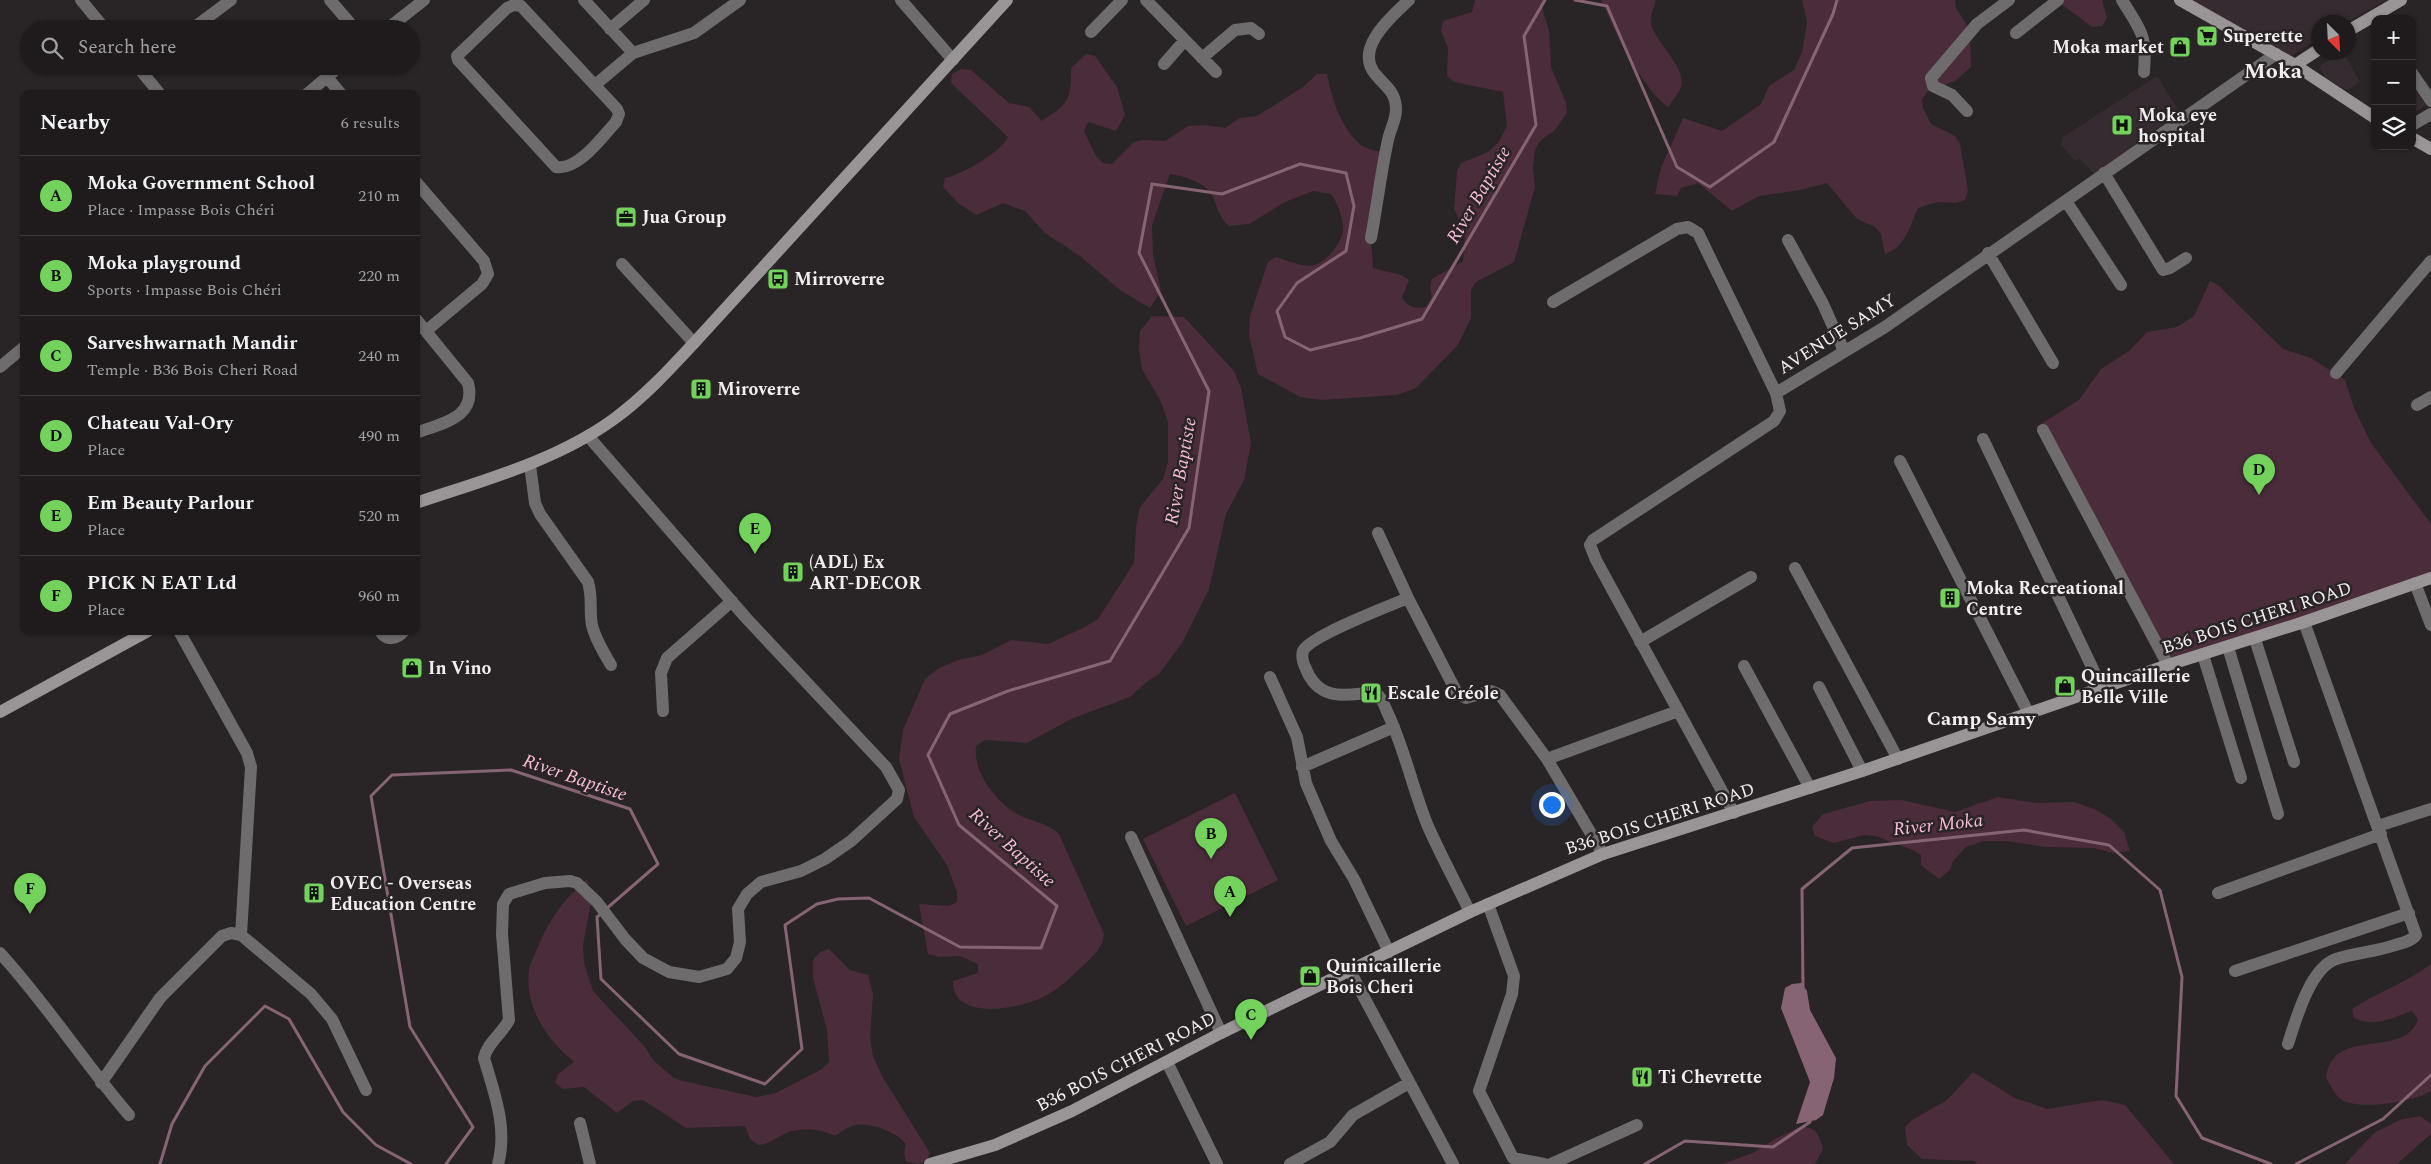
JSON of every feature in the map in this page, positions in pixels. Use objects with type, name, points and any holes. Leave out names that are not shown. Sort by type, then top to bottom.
[{"type":"main road","points":[[420,502],[530,465],[588,436],[615,418],[656,384],[1007,0]]},
{"type":"main road","points":[[2180,0],[2295,65],[2371,115]]},
{"type":"main road","points":[[2378,15],[2400,0]]},
{"type":"main road","points":[[2356,27],[2371,19]]},
{"type":"main road","points":[[2295,65],[2311,55]]},
{"type":"main road","points":[[2416,140],[2431,149]]},
{"type":"main road","name":"B36 BOIS CHERI ROAD","points":[[930,1164],[995,1145],[1072,1111],[1221,1033],[1470,912],[1603,854],[1898,759],[2102,688],[2255,639],[2431,578]]},
{"type":"main road","points":[[0,712],[141,635]]},
{"type":"street","points":[[81,0],[98,20]]},
{"type":"street","points":[[204,20],[231,0]]},
{"type":"street","points":[[330,0],[347,20]]},
{"type":"street","points":[[398,20],[424,0]]},
{"type":"street","points":[[584,0],[633,53]]},
{"type":"street","points":[[610,28],[644,0]]},
{"type":"street","points":[[595,85],[633,53],[694,33],[740,0]]},
{"type":"street","points":[[901,0],[953,60]]},
{"type":"street","points":[[1091,32],[1122,0]]},
{"type":"street","points":[[1146,0],[1216,72]]},
{"type":"street","points":[[1371,238],[1388,139],[1396,112],[1395,96],[1368,63],[1369,53],[1375,38],[1392,15],[1409,0]]},
{"type":"street","points":[[1967,111],[1952,95],[1933,86],[1931,78],[1977,24],[2009,0]]},
{"type":"street","points":[[2016,33],[2058,0]]},
{"type":"street","points":[[2122,0],[2141,31],[2146,46],[2144,72]]},
{"type":"street","points":[[521,6],[595,85],[617,110],[619,114],[616,122],[574,165],[564,168],[556,167],[460,65],[457,56],[507,8],[521,6]]},
{"type":"street","points":[[1202,58],[1235,30],[1251,28],[1259,34]]},
{"type":"street","points":[[1164,64],[1185,40]]},
{"type":"street","name":"AVENUE SAMY","points":[[1734,813],[1640,642],[1590,545],[1594,540],[1774,421],[1780,410],[1776,392],[1885,327],[1988,253],[2066,201],[2276,54]]},
{"type":"street","points":[[145,75],[157,90]]},
{"type":"street","points":[[312,90],[329,75]]},
{"type":"street","points":[[327,77],[338,90]]},
{"type":"street","points":[[2416,79],[2431,101]]},
{"type":"street","points":[[2416,123],[2431,114]]},
{"type":"street","points":[[2104,173],[2163,270],[2186,258]]},
{"type":"street","points":[[420,187],[484,261],[488,274],[482,284],[426,331]]},
{"type":"street","points":[[2066,201],[2121,285]]},
{"type":"street","points":[[1553,302],[1677,229],[1688,227],[1698,233],[1776,392]]},
{"type":"street","points":[[1788,240],[1823,304],[1844,352]]},
{"type":"street","points":[[1988,253],[2053,363]]},
{"type":"street","points":[[2336,373],[2431,261]]},
{"type":"street","points":[[622,264],[694,343]]},
{"type":"street","points":[[420,324],[468,383],[471,394],[469,403],[462,414],[420,431]]},
{"type":"street","points":[[0,367],[20,350]]},
{"type":"street","points":[[2417,405],[2431,397]]},
{"type":"street","points":[[2043,430],[2168,666]]},
{"type":"street","points":[[498,1164],[501,1152],[501,1117],[484,1058],[486,1050],[504,1032],[509,1020],[502,934],[503,904],[510,894],[518,889],[545,883],[570,881],[577,883],[597,902],[624,939],[643,958],[669,972],[699,977],[727,969],[736,958],[740,942],[738,909],[748,894],[761,882],[801,871],[852,841],[897,799],[899,790],[886,767],[732,601],[588,436]]},
{"type":"street","points":[[1983,439],[2102,688]]},
{"type":"street","points":[[1900,461],[2029,714]]},
{"type":"street","points":[[530,465],[535,503],[540,514],[588,582],[592,594],[591,623],[594,634],[611,665]]},
{"type":"street","points":[[1378,533],[1408,598],[1458,693],[1466,698],[1491,691],[1500,695],[1547,759],[1603,854]]},
{"type":"street","points":[[1795,568],[1898,759]]},
{"type":"street","points":[[1640,642],[1751,577]]},
{"type":"street","points":[[2415,583],[2431,625]]},
{"type":"street","points":[[1408,598],[1328,633],[1309,644],[1303,651],[1302,661],[1316,685],[1326,692],[1337,696],[1377,693],[1394,727],[1427,823],[1470,912]]},
{"type":"street","points":[[663,712],[662,665],[667,658],[732,601]]},
{"type":"street","points":[[2288,1044],[2312,983],[2322,968],[2337,958],[2373,952],[2414,938],[2416,932],[2304,622]]},
{"type":"street","points":[[180,635],[247,753],[251,767],[241,934]]},
{"type":"street","points":[[382,635],[390,639],[398,638],[401,635]]},
{"type":"street","points":[[2255,639],[2294,762]]},
{"type":"street","points":[[2228,647],[2278,814]]},
{"type":"street","points":[[2204,655],[2241,778]]},
{"type":"street","points":[[1744,666],[1810,788]]},
{"type":"street","points":[[1270,677],[1297,737],[1306,783],[1331,841],[1354,879],[1389,952]]},
{"type":"street","points":[[1819,687],[1862,771]]},
{"type":"street","points":[[1547,759],[1678,711]]},
{"type":"street","points":[[1302,767],[1394,727]]},
{"type":"street","points":[[2218,893],[2431,809]]},
{"type":"street","points":[[1131,838],[1221,1033]]},
{"type":"street","points":[[1488,904],[1514,976],[1512,994],[1480,1091],[1513,1158],[1544,1164]]},
{"type":"street","points":[[2235,971],[2409,913]]},
{"type":"street","points":[[101,1083],[160,998],[222,936],[231,933],[241,934],[311,994],[332,1019],[366,1090]]},
{"type":"street","points":[[0,953],[27,982],[101,1083],[129,1115]]},
{"type":"street","points":[[1350,971],[1453,1164]]},
{"type":"street","points":[[1167,1062],[1217,1164]]},
{"type":"street","points":[[1290,1164],[1330,1142],[1353,1115],[1409,1083]]},
{"type":"street","points":[[580,1123],[590,1164]]},
{"type":"street","points":[[1551,1164],[1637,1126]]},
{"type":"shaded area","points":[[1475,0],[1543,0],[1543,12],[1549,30],[1551,67],[1566,103],[1567,113],[1555,130],[1540,141],[1535,150],[1533,168],[1535,187],[1514,262],[1476,282],[1471,290],[1471,318],[1458,345],[1416,388],[1397,395],[1321,400],[1300,397],[1258,374],[1249,335],[1250,316],[1268,262],[1276,257],[1310,266],[1319,263],[1328,256],[1342,236],[1343,231],[1340,211],[1331,194],[1313,191],[1285,202],[1249,224],[1229,226],[1221,216],[1209,190],[1187,178],[1170,174],[1152,225],[1153,254],[1161,291],[1150,308],[1120,290],[1080,256],[1045,233],[1025,211],[1003,203],[976,215],[958,203],[943,187],[945,178],[953,176],[980,162],[997,150],[1008,137],[951,83],[952,74],[961,69],[971,70],[1009,103],[1029,107],[1042,121],[1058,110],[1067,100],[1071,68],[1086,54],[1095,56],[1117,87],[1125,115],[1116,131],[1088,122],[1084,131],[1096,156],[1103,163],[1112,164],[1134,142],[1143,140],[1165,141],[1188,126],[1206,125],[1225,128],[1239,118],[1257,116],[1303,87],[1317,74],[1327,74],[1334,103],[1342,121],[1354,138],[1364,147],[1387,153],[1371,240],[1373,268],[1401,275],[1409,280],[1402,298],[1412,307],[1426,307],[1432,297],[1430,288],[1432,279],[1463,261],[1465,233],[1454,209],[1457,171],[1461,163],[1488,152],[1498,143],[1507,126],[1503,92],[1454,82],[1447,76],[1448,48],[1441,31],[1443,21],[1472,12]]},
{"type":"shaded area","points":[[1601,0],[1656,0],[1651,24],[1659,41],[1676,64],[1682,80],[1680,89],[1668,107],[1658,98],[1639,73],[1621,42]]},
{"type":"shaded area","points":[[1802,0],[1955,0],[1956,8],[1970,30],[1971,67],[1955,81],[1928,91],[1922,99],[1923,108],[1931,124],[1955,136],[1960,144],[1968,191],[1965,200],[1956,203],[1937,202],[1918,208],[1902,242],[1892,251],[1885,254],[1881,234],[1875,227],[1857,219],[1827,183],[1800,190],[1759,196],[1732,211],[1698,183],[1681,188],[1677,196],[1655,194],[1661,168],[1683,118],[1722,131],[1761,104],[1769,86],[1794,70],[1802,52],[1807,22]]},
{"type":"shaded area","points":[[2056,0],[2102,0],[2107,18],[2102,26],[2092,27]]},
{"type":"shaded area","points":[[2187,0],[2385,0],[2356,17],[2356,15],[2311,15],[2311,43],[2289,57]]},
{"type":"shaded area","points":[[2331,60],[2348,60],[2360,82],[2347,90],[2326,79],[2319,66]]},
{"type":"shaded area","name":"Moka eye hospital","points":[[2157,76],[2180,112],[2094,174],[2080,159],[2075,161],[2061,145],[2063,137]]},
{"type":"shaded area","points":[[2416,91],[2426,105],[2416,111]]},
{"type":"shaded area","points":[[2210,281],[2218,285],[2283,349],[2311,358],[2345,380],[2354,408],[2371,443],[2431,524],[2431,574],[2162,668],[2036,427],[2079,400],[2101,369],[2129,351],[2147,332],[2177,327],[2194,316]]},
{"type":"shaded area","points":[[1152,316],[1184,317],[1234,371],[1241,388],[1251,443],[1244,480],[1226,514],[1209,589],[1182,643],[1159,674],[1149,680],[1130,697],[1071,719],[1027,743],[985,740],[976,746],[978,766],[982,776],[1001,802],[1022,817],[1049,827],[1059,834],[1104,934],[1100,948],[1094,955],[1067,981],[1049,994],[1024,1004],[992,1009],[977,1008],[964,1003],[956,994],[953,981],[978,973],[978,964],[960,956],[939,957],[928,954],[919,904],[949,906],[957,902],[957,892],[947,865],[914,817],[899,759],[903,730],[925,679],[939,668],[958,660],[982,655],[1011,640],[1048,644],[1083,628],[1098,619],[1134,563],[1136,527],[1140,507],[1163,479],[1168,462],[1168,422],[1161,402],[1142,369],[1139,350],[1140,331]]},
{"type":"shaded area","points":[[1235,793],[1278,880],[1186,926],[1143,839]]},
{"type":"shaded area","points":[[1998,797],[2036,803],[2074,802],[2094,809],[2110,818],[2124,832],[2130,851],[2112,853],[2094,848],[2045,847],[2005,841],[1983,841],[1966,847],[1953,861],[1950,870],[1939,879],[1921,865],[1921,855],[1913,850],[1875,836],[1864,835],[1834,843],[1815,836],[1812,827],[1823,814],[1870,801],[1901,800],[1955,812]]},
{"type":"shaded area","points":[[587,879],[592,897],[583,945],[584,963],[593,991],[645,1047],[653,1060],[674,1078],[756,1097],[776,1093],[822,1069],[829,1062],[827,1030],[813,978],[813,960],[820,952],[829,949],[850,970],[868,975],[873,994],[870,1038],[873,1056],[882,1076],[930,1153],[926,1162],[918,1164],[906,1162],[904,1153],[906,1144],[889,1131],[873,1126],[852,1126],[835,1136],[823,1131],[803,1129],[784,1134],[758,1145],[750,1139],[745,1126],[686,1128],[643,1100],[633,1101],[617,1113],[584,1087],[563,1089],[555,1083],[558,1074],[574,1062],[554,1043],[539,1021],[530,996],[528,983],[529,969],[543,934],[553,917],[572,893]]},
{"type":"shaded area","points":[[2431,964],[2431,1091],[2412,1099],[2385,1104],[2358,1104],[2339,1098],[2326,1078],[2331,1062],[2341,1052],[2354,1047],[2399,1038],[2410,1031],[2418,1019],[2412,1011],[2383,1021],[2362,1021],[2354,1018],[2352,1009]]},
{"type":"shaded area","points":[[1801,983],[1807,991],[1810,1010],[1836,1058],[1834,1078],[1823,1115],[1816,1120],[1796,1124],[1810,1082],[1781,1008],[1785,988],[1792,984]]},
{"type":"shaded area","points":[[1973,1072],[2015,1098],[2048,1109],[2102,1100],[2125,1105],[2174,1164],[1977,1164],[1974,1161],[1922,1159],[1907,1145],[1905,1127],[1912,1120],[1947,1100]]},
{"type":"shaded area","points":[[2420,1116],[2431,1124],[2431,1134],[2397,1164],[2345,1164],[2374,1133],[2400,1120]]},
{"type":"shaded area","points":[[1800,1127],[1814,1130],[1820,1140],[1823,1149],[1815,1164],[1722,1164],[1753,1153],[1775,1139]]},
{"type":"waterway","name":"River Baptiste","points":[[602,913],[597,917],[601,979],[679,1054],[765,1084],[802,1049],[785,925],[817,904],[838,899],[869,898],[960,947],[1041,948],[1057,906],[959,825],[928,755],[950,714],[1008,691],[1110,661],[1189,528],[1209,391],[1139,253],[1152,184],[1222,194],[1300,164],[1346,173],[1354,206],[1346,251],[1297,283],[1277,311],[1285,337],[1310,350],[1360,338],[1422,319],[1536,125],[1524,36],[1545,0]]},
{"type":"waterway","name":"River Baptiste","points":[[1575,0],[1607,6],[1677,167],[1710,187],[1774,142],[1833,14],[1837,0]]},
{"type":"waterway","name":"River Baptiste","points":[[446,1164],[473,1127],[410,1027],[371,796],[392,775],[511,770],[630,809],[658,864],[606,909]]},
{"type":"waterway","name":"River Moka","points":[[1803,988],[1802,889],[1852,848],[2024,830],[2109,845],[2160,890],[2182,977],[2176,1096],[2202,1138],[2271,1164]]},
{"type":"waterway","name":"River Baptiste","points":[[160,1164],[172,1124],[205,1066],[265,1006],[289,1019],[343,1112],[376,1145],[411,1164]]},
{"type":"waterway","name":"River Moka","points":[[2296,1164],[2383,1119],[2431,1075]]},
{"type":"waterway","name":"River Moka","points":[[1645,1164],[1685,1141],[1773,1147],[1810,1122],[1811,1117]]},
{"type":"place","name":"Superette","points":[[2207,36]]},
{"type":"place","name":"Moka market","points":[[2180,47]]},
{"type":"place","name":"Moka eye hospital","points":[[2122,125]]},
{"type":"place","name":"Jua Group","points":[[626,217]]},
{"type":"place","name":"Mirroverre","points":[[778,279]]},
{"type":"place","name":"Miroverre","points":[[701,389]]},
{"type":"place","name":"Chateau Val-Ory","points":[[2259,495]]},
{"type":"place","name":"Em Beauty Parlour","points":[[755,554]]},
{"type":"place","name":"(ADL) Ex ART-DECOR","points":[[793,572]]},
{"type":"place","name":"Moka Recreational Centre","points":[[1950,598]]},
{"type":"place","name":"In Vino","points":[[412,668]]},
{"type":"place","name":"Quincaillerie Belle Ville","points":[[2065,686]]},
{"type":"place","name":"Escale Créole","points":[[1371,693]]},
{"type":"place","name":"Moka playground","points":[[1211,859]]},
{"type":"place","name":"OVEC - Overseas Education Centre","points":[[314,893]]},
{"type":"place","name":"PICK N EAT Ltd","points":[[30,914]]},
{"type":"place","name":"Moka Government School","points":[[1230,917]]},
{"type":"place","name":"Quinicaillerie Bois Cheri","points":[[1310,976]]},
{"type":"place","name":"Sarveshwarnath Mandir","points":[[1251,1040]]},
{"type":"place","name":"Ti Chevrette","points":[[1642,1077]]},
{"type":"district","name":"Moka","points":[[2273,71]]},
{"type":"district","name":"Camp Samy","points":[[1981,719]]}]
